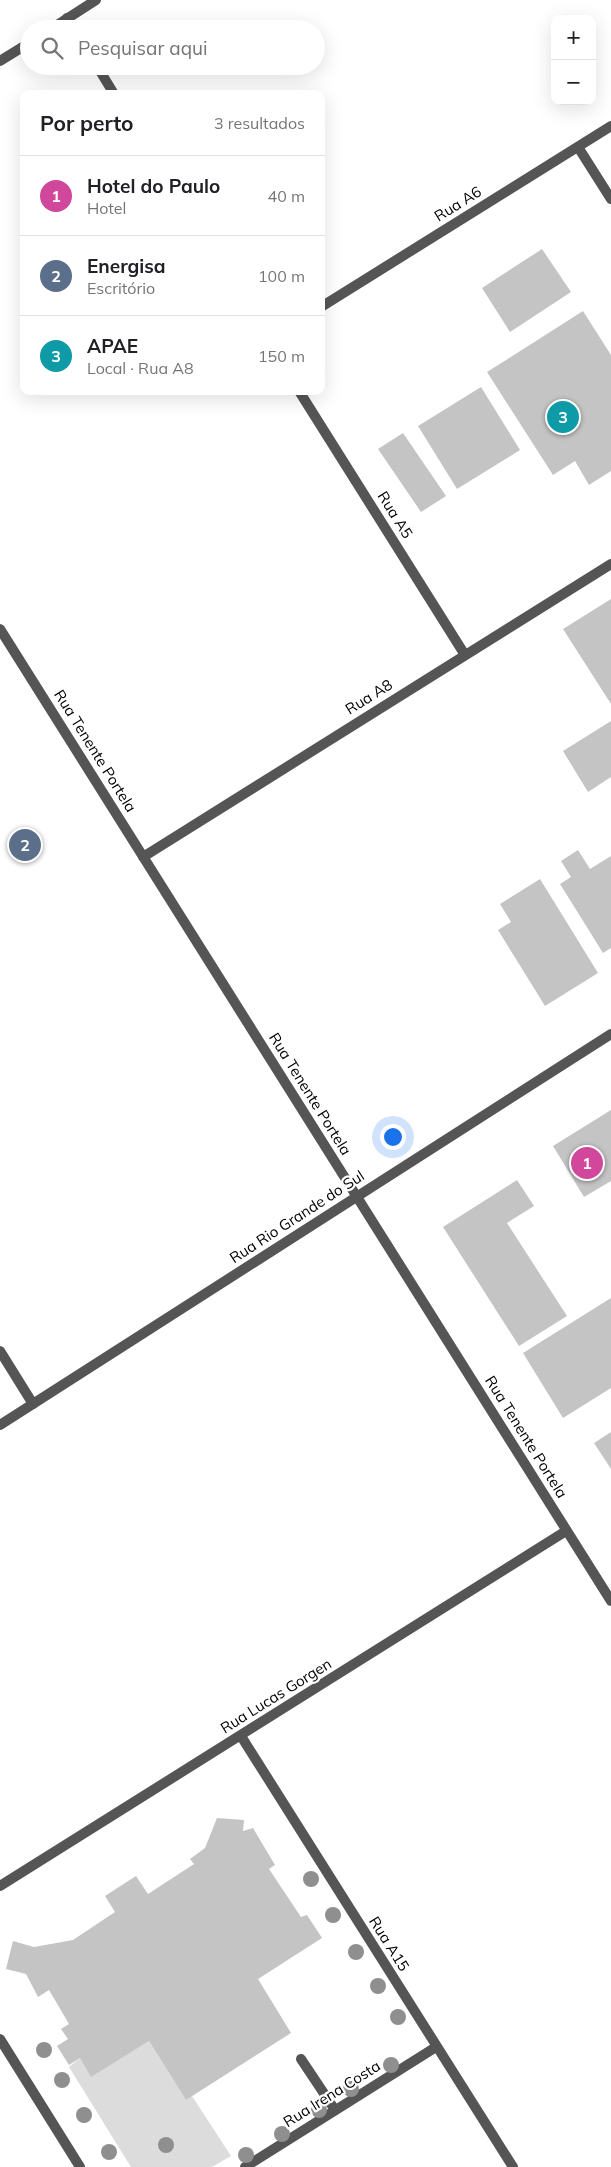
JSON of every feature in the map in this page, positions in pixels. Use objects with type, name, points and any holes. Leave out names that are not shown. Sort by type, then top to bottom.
[{"type":"street","points":[[64,20],[96,0]]},
{"type":"street","points":[[0,61],[20,49]]},
{"type":"street","points":[[102,75],[112,90]]},
{"type":"street","name":"Rua A6","points":[[325,305],[611,126]]},
{"type":"street","points":[[578,147],[611,199]]},
{"type":"street","name":"Rua A5","points":[[302,395],[465,655]]},
{"type":"street","name":"Rua A8","points":[[143,857],[611,564]]},
{"type":"street","name":"Rua Tenente Portela","points":[[0,629],[611,1601]]},
{"type":"street","name":"Rua Rio Grande do Sul","points":[[0,1425],[611,1034]]},
{"type":"street","points":[[0,1351],[33,1404]]},
{"type":"street","name":"Rua Lucas Gorgen","points":[[0,1886],[566,1530]]},
{"type":"street","name":"Rua A15","points":[[241,1736],[513,2167]]},
{"type":"street","points":[[0,2039],[80,2167]]},
{"type":"street","name":"Rua Irena Costa","points":[[244,2167],[436,2047]]},
{"type":"street","points":[[301,2058],[335,2110]]},
{"type":"shaded area","points":[[149,2041],[186,2100],[192,2096],[231,2156],[212,2167],[131,2167],[69,2067],[80,2058],[91,2076]]},
{"type":"building","points":[[542,249],[571,292],[510,332],[482,288]]},
{"type":"building","points":[[583,311],[611,355],[611,471],[589,485],[575,461],[553,475],[487,372]]},
{"type":"building","points":[[481,387],[520,450],[457,489],[418,426]]},
{"type":"building","points":[[403,433],[446,496],[421,512],[378,449]]},
{"type":"building","points":[[611,599],[611,704],[563,629]]},
{"type":"building","points":[[611,721],[611,777],[588,792],[563,751]]},
{"type":"building","points":[[578,850],[590,869],[611,856],[611,948],[603,953],[560,884],[571,877],[561,861]]},
{"type":"building","points":[[540,879],[598,973],[545,1006],[498,930],[511,922],[500,904]]},
{"type":"building","points":[[611,1110],[611,1181],[584,1197],[553,1146]]},
{"type":"building","points":[[517,1180],[534,1206],[507,1223],[567,1316],[519,1346],[443,1227]]},
{"type":"building","points":[[611,1298],[611,1388],[563,1418],[523,1353]]},
{"type":"building","points":[[611,1432],[611,1469],[594,1443]]},
{"type":"building","points":[[217,1818],[244,1820],[243,1831],[253,1828],[275,1865],[269,1869],[301,1917],[307,1915],[322,1938],[258,1979],[291,2033],[186,2100],[149,2041],[91,2077],[80,2058],[69,2065],[57,2046],[68,2039],[61,2029],[69,2024],[49,1990],[38,1997],[26,1974],[6,1969],[13,1941],[34,1947],[73,1940],[115,1912],[105,1896],[136,1876],[148,1894],[194,1864],[190,1859],[205,1848]]},
{"type":"place","name":"APAE","points":[[563,417]]},
{"type":"place","name":"Energisa","points":[[25,845]]},
{"type":"place","name":"Hotel do Paulo","points":[[587,1163]]}]
